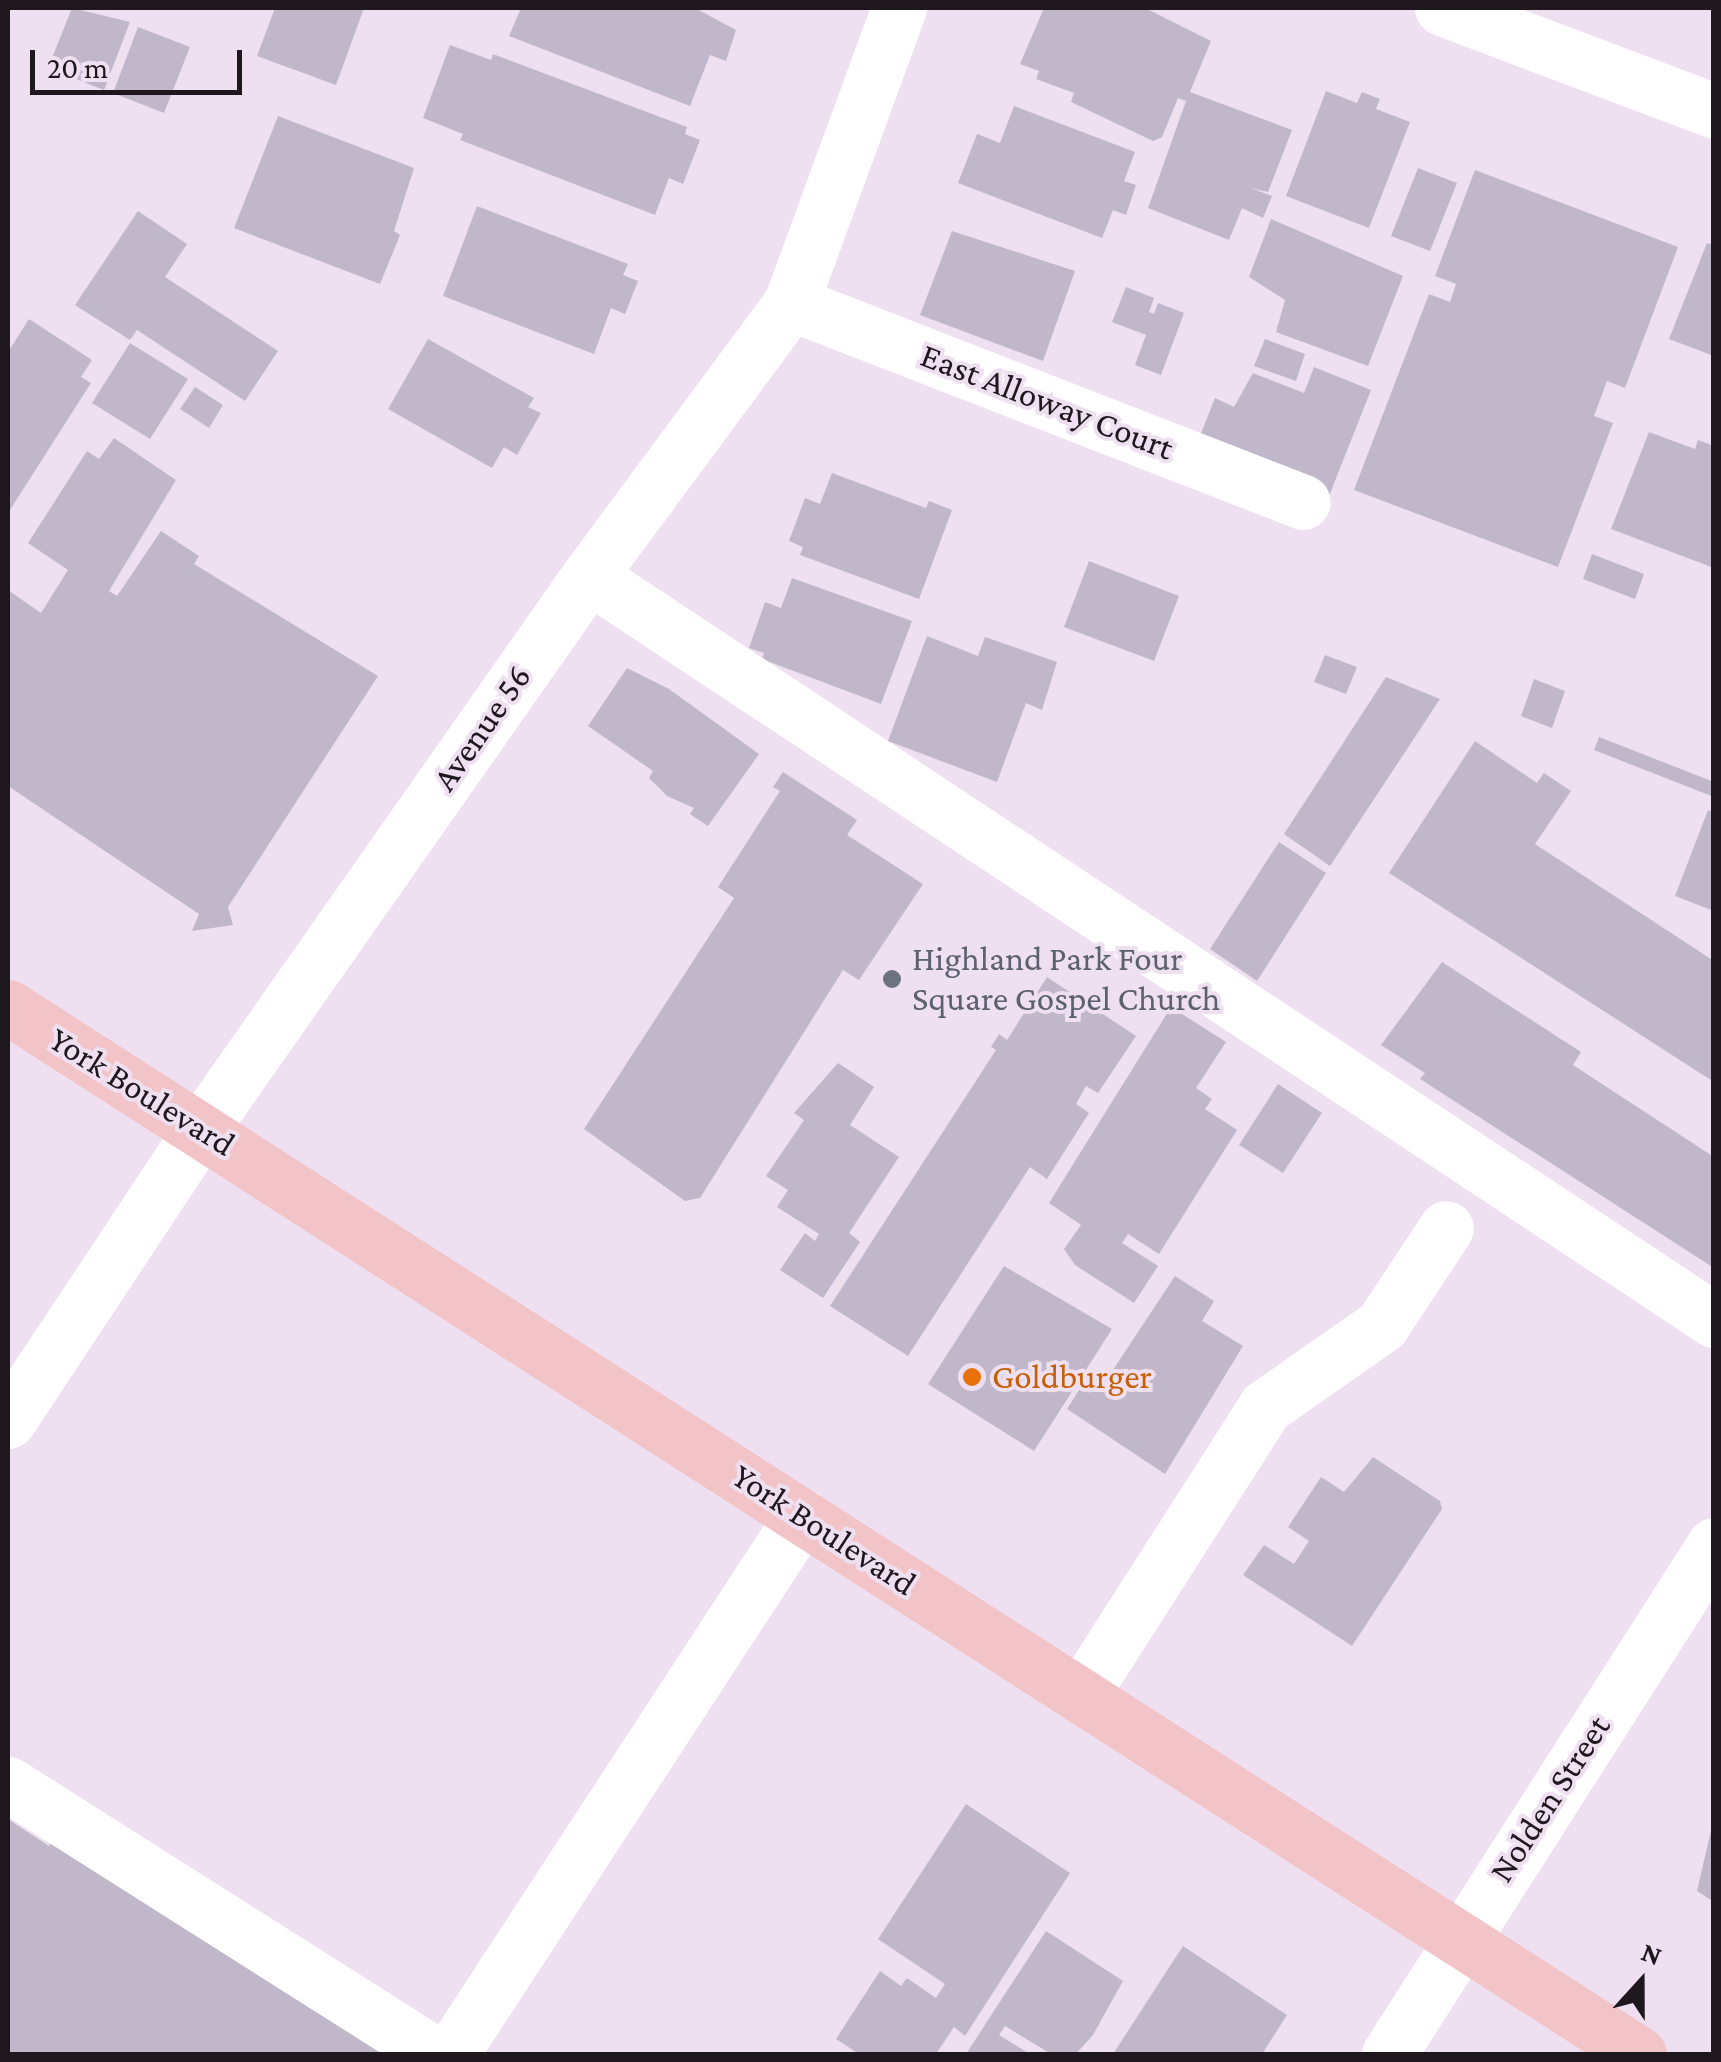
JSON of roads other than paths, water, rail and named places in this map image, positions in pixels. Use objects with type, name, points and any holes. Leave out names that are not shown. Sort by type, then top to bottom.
[{"type":"main road","name":"York Boulevard","points":[[8,1007],[1638,2054]]},
{"type":"street","name":"Avenue 56","points":[[8,1421],[201,1129],[589,576],[791,302],[899,8]]},
{"type":"street","points":[[1442,8],[1714,111]]},
{"type":"street","name":"East Alloway Court","points":[[791,302],[1304,502]]},
{"type":"street","points":[[589,576],[1714,1320]]},
{"type":"street","points":[[1082,1695],[1265,1407],[1382,1325],[1446,1228]]},
{"type":"street","points":[[451,2054],[802,1516]]},
{"type":"street","name":"Nolden Street","points":[[1389,2054],[1714,1545]]},
{"type":"street","points":[[8,1784],[434,2054]]},
{"type":"place","name":"Highland Park Four Square Gospel Church","points":[[892,979]]},
{"type":"place","name":"Goldburger","points":[[972,1377]]}]
